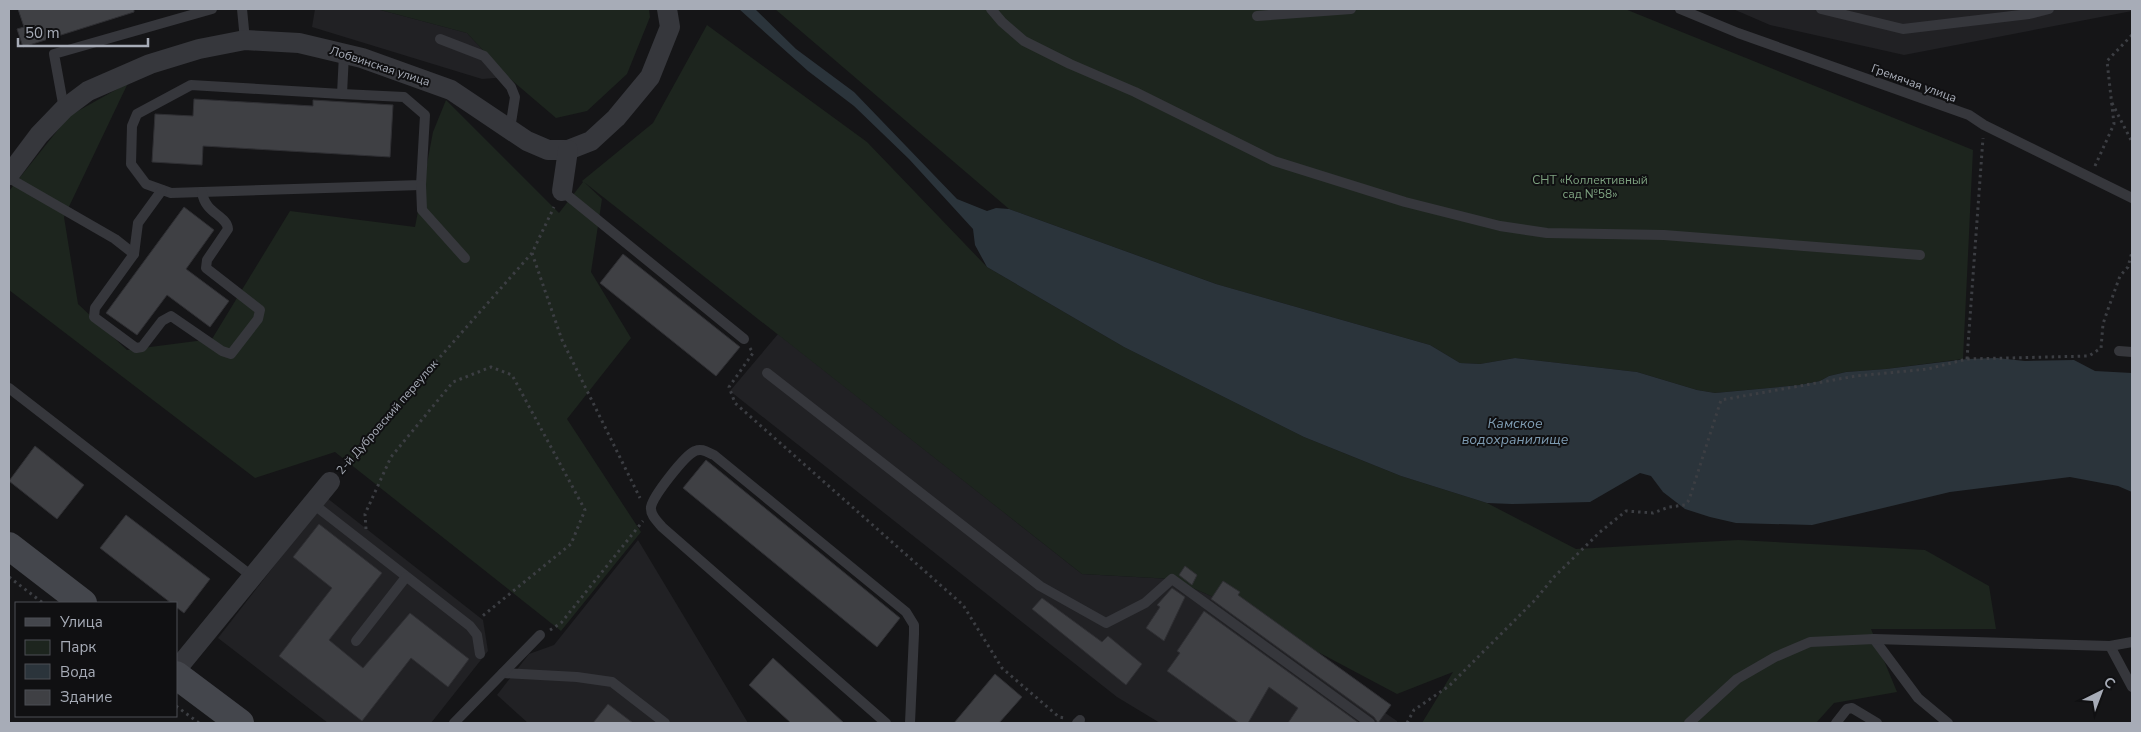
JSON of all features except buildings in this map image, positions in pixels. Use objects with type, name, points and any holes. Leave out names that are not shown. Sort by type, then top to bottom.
[{"type":"main road","points":[[9,546],[82,602]]},
{"type":"main road","points":[[178,676],[240,723]]},
{"type":"street","points":[[562,191],[568,150],[591,141],[616,118],[650,76],[670,27],[667,9]]},
{"type":"street","name":"Лобвинская улица","points":[[9,177],[39,135],[64,109],[88,91],[150,64],[199,49],[245,40],[299,43],[344,54],[451,90],[527,141],[548,150],[568,150]]},
{"type":"street","name":"2-й Дубровский переулок","points":[[178,668],[330,482]]},
{"type":"lane","points":[[64,109],[54,54],[212,9]]},
{"type":"lane","points":[[242,9],[245,40]]},
{"type":"lane","points":[[991,9],[1002,22],[1024,41],[1070,64],[1135,92],[1274,162],[1405,202],[1500,226],[1547,233],[1664,234],[1920,255]]},
{"type":"lane","points":[[1257,16],[1351,9]]},
{"type":"lane","name":"Гремячая улица","points":[[1680,9],[1738,33],[1969,116],[2132,198]]},
{"type":"lane","points":[[1821,9],[1903,29],[2050,9]]},
{"type":"lane","points":[[440,39],[484,56],[511,87],[515,97],[510,129]]},
{"type":"lane","points":[[342,94],[344,54]]},
{"type":"lane","points":[[421,185],[171,193],[146,184],[131,164],[132,126],[137,114],[142,110],[191,85],[404,97],[425,115],[421,185],[422,210],[465,258]]},
{"type":"lane","points":[[9,177],[115,239],[134,254]]},
{"type":"lane","points":[[162,190],[138,223],[134,254],[95,308],[94,317],[136,348],[142,347],[162,321],[171,316],[227,354],[234,351],[258,319],[260,310],[206,268],[207,260],[228,229],[225,221],[205,205],[202,192]]},
{"type":"lane","points":[[562,191],[744,339]]},
{"type":"lane","points":[[2119,351],[2132,352]]},
{"type":"lane","points":[[767,372],[1040,586],[1106,623],[1145,603],[1172,579],[1370,723]]},
{"type":"lane","points":[[9,388],[253,576]]},
{"type":"lane","points":[[886,723],[662,527],[650,514],[655,496],[694,451],[702,450],[714,456],[906,612],[914,625],[910,723]]},
{"type":"lane","points":[[312,504],[470,626],[477,636],[480,654]]},
{"type":"lane","points":[[356,641],[406,577]]},
{"type":"lane","points":[[454,723],[540,635]]},
{"type":"lane","points":[[1874,639],[1918,698],[1948,723]]},
{"type":"lane","points":[[1689,723],[1737,679],[1775,657],[1810,642],[1874,639],[2110,646],[2132,642]]},
{"type":"lane","points":[[2110,646],[2132,687]]},
{"type":"lane","points":[[503,673],[577,677],[612,682],[665,723]]},
{"type":"lane","points":[[1836,723],[1847,709],[1852,708],[1877,723]]},
{"type":"path","points":[[2089,178],[2114,124],[2107,61],[2132,34]]},
{"type":"path","points":[[2111,101],[2132,142]]},
{"type":"path","points":[[1968,359],[1984,125]]},
{"type":"path","name":"2-й Дубровский переулок","points":[[330,482],[532,253],[562,191]]},
{"type":"path","points":[[1407,723],[1414,710],[1450,686],[1534,601],[1555,576],[1600,532],[1626,512],[1653,513],[1669,507],[1685,505],[1689,500],[1720,400],[1856,376],[1928,369],[1968,359],[2089,356],[2101,348],[2103,324],[2120,276],[2128,267],[2132,252]]},
{"type":"path","points":[[532,253],[562,340],[650,514],[561,623],[540,635]]},
{"type":"path","points":[[744,339],[753,353],[729,387],[735,403],[963,605],[1002,668],[1059,717],[1079,722]]},
{"type":"path","points":[[366,546],[366,514],[391,457],[453,382],[491,366],[512,375],[585,510],[571,544],[470,626]]},
{"type":"path","points":[[9,577],[42,602]]},
{"type":"path","points":[[178,707],[200,723]]},
{"type":"shaded area","points":[[315,9],[377,9],[467,33],[508,77],[482,79],[312,27]]},
{"type":"shaded area","points":[[1733,9],[2132,9],[2132,11],[1904,55],[1770,25]]},
{"type":"shaded area","points":[[778,334],[1082,574],[1172,579],[1218,599],[1397,721],[1397,723],[1160,723],[1117,697],[730,391]]},
{"type":"shaded area","points":[[327,498],[483,620],[488,651],[431,723],[328,723],[218,638]]},
{"type":"shaded area","points":[[638,540],[748,723],[528,723],[497,695],[529,654],[554,645]]},
{"type":"green space","points":[[377,9],[649,9],[650,17],[627,74],[587,111],[556,118],[508,77],[467,33]]},
{"type":"green space","name":"СНТ «Коллективный сад №58»","points":[[775,9],[1625,9],[1973,150],[1963,359],[1846,372],[1829,376],[1820,381],[1800,385],[1715,393],[1697,390],[1637,372],[1515,358],[1480,364],[1460,363],[1430,345],[1216,284],[1009,209]]},
{"type":"green space","points":[[707,25],[867,142],[987,267],[1124,347],[1304,437],[1401,476],[1487,503],[1576,549],[1738,540],[1925,550],[1989,586],[1996,629],[1871,629],[1897,692],[1834,703],[1816,723],[1422,723],[1453,672],[1397,694],[1218,599],[1172,579],[1082,574],[584,182],[602,199],[591,272],[631,338],[567,419],[641,532],[561,631],[335,452],[255,478],[9,290],[9,191],[69,116],[128,83],[64,217],[78,304],[127,350],[212,339],[290,211],[415,227],[433,132],[446,100],[559,213],[582,181],[653,123]]},
{"type":"water","name":"Камское водохранилище","points":[[739,9],[755,9],[796,49],[854,92],[957,199],[987,211],[996,208],[1009,209],[1216,284],[1430,345],[1460,363],[1480,364],[1515,358],[1637,372],[1697,390],[1715,393],[1800,385],[1820,381],[1829,376],[1846,372],[1967,359],[2074,360],[2095,371],[2132,373],[2132,492],[2118,486],[2070,477],[1950,492],[1812,525],[1736,523],[1710,517],[1685,509],[1663,492],[1651,476],[1640,473],[1590,502],[1512,504],[1487,503],[1401,476],[1304,437],[1124,347],[987,267],[975,245],[973,229],[909,159],[854,106],[808,71]]}]
